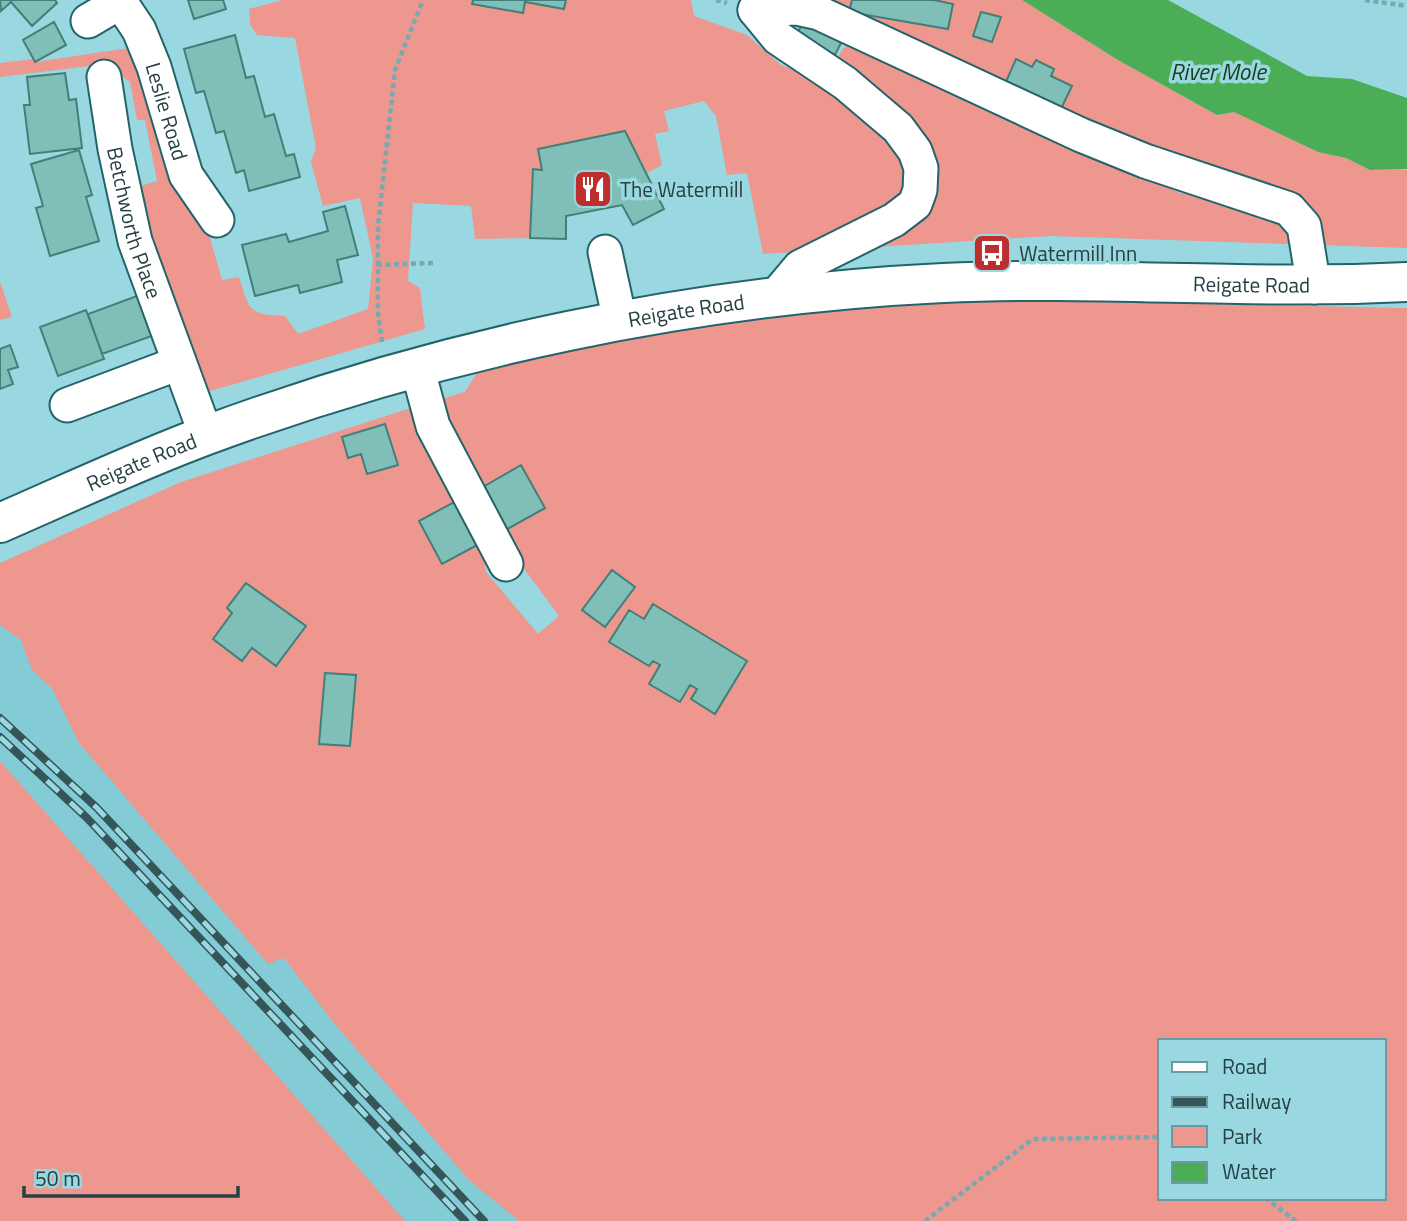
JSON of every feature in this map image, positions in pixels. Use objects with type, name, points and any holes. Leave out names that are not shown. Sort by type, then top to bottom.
[{"type":"main road","name":"Reigate Road","points":[[0,523],[206,435],[404,370],[620,321],[773,299],[925,285],[1024,280],[1314,287],[1407,282]]},
{"type":"street","name":"Leslie Road","points":[[88,21],[119,1],[139,30],[154,67],[186,175],[217,220]]},
{"type":"street","points":[[773,299],[800,267],[894,220],[915,204],[920,190],[921,168],[915,151],[898,128],[845,83],[804,59],[778,38],[755,10],[796,8],[819,13],[1145,161],[1289,209],[1304,226],[1314,287]]},
{"type":"street","name":"Betchworth Place","points":[[104,77],[115,149],[135,241],[206,435]]},
{"type":"street","points":[[605,252],[620,321]]},
{"type":"street","points":[[66,405],[179,363]]},
{"type":"street","points":[[404,370],[506,564]]},
{"type":"path","points":[[404,370],[378,313],[378,226],[395,70],[423,0]]},
{"type":"path","points":[[1365,0],[1407,6]]},
{"type":"path","points":[[377,265],[433,263]]},
{"type":"path","points":[[925,1220],[1033,1139],[1158,1137]]},
{"type":"path","points":[[1268,1200],[1296,1221]]},
{"type":"shaded area","points":[[0,625],[21,640],[537,1221],[290,1221],[0,850]]},
{"type":"green space","points":[[282,0],[691,0],[694,16],[747,35],[781,65],[821,80],[849,41],[1182,194],[1182,190],[820,0],[1022,0],[1118,60],[1217,115],[1234,112],[1318,152],[1346,158],[1370,170],[1407,170],[1407,248],[1051,236],[763,254],[747,173],[727,175],[716,116],[704,101],[664,111],[669,131],[655,134],[662,165],[647,173],[625,131],[542,170],[533,169],[530,238],[475,239],[471,206],[413,203],[408,281],[420,288],[425,329],[203,393],[134,188],[157,181],[145,120],[137,120],[130,82],[106,64],[0,77],[0,63],[34,59],[36,62],[128,48],[138,59],[203,213],[222,280],[239,277],[252,309],[264,314],[285,316],[298,334],[368,309],[373,259],[360,198],[323,206],[311,162],[316,148],[295,38],[257,35],[250,24],[249,9]]},
{"type":"green space","points":[[0,282],[12,317],[0,320]]},
{"type":"green space","points":[[958,299],[1407,308],[1407,1221],[519,1221],[469,1180],[333,1022],[284,958],[268,964],[79,743],[52,688],[32,670],[21,640],[0,625],[0,563],[181,482],[417,406],[481,543],[486,572],[538,634],[559,616],[508,547],[434,401],[465,392],[484,361],[704,321]]},
{"type":"green space","points":[[0,761],[405,1221],[0,1221]]},
{"type":"water","name":"River Mole","points":[[1022,0],[1168,0],[1307,76],[1352,79],[1407,98],[1407,169],[1370,170],[1346,158],[1318,152],[1234,112],[1217,115],[1118,60]]},
{"type":"building","points":[[0,0],[55,0],[57,3],[32,26],[11,2],[1,11]]},
{"type":"building","points":[[188,0],[223,0],[226,9],[194,19]]},
{"type":"building","points":[[473,0],[566,0],[564,9],[525,2],[523,13],[472,4]]},
{"type":"building","points":[[852,0],[934,0],[953,4],[948,29],[849,12]]},
{"type":"building","points":[[981,12],[1001,17],[992,42],[973,36]]},
{"type":"building","points":[[805,18],[844,37],[835,55],[796,36]]},
{"type":"building","points":[[54,22],[66,45],[35,62],[23,40]]},
{"type":"building","points":[[235,35],[246,78],[254,76],[265,117],[274,114],[286,156],[294,154],[300,177],[249,191],[244,170],[236,173],[224,131],[216,133],[204,91],[196,93],[184,49]]},
{"type":"building","points":[[1016,59],[1032,67],[1036,60],[1054,69],[1051,76],[1072,86],[1059,113],[1004,86]]},
{"type":"building","points":[[65,73],[69,100],[76,99],[82,148],[30,154],[24,105],[30,105],[27,77]]},
{"type":"building","name":"The Watermill","points":[[625,131],[664,209],[633,225],[622,205],[566,216],[566,239],[530,238],[533,169],[542,170],[538,149]]},
{"type":"building","points":[[79,150],[92,195],[86,197],[99,241],[50,256],[36,208],[43,206],[31,164]]},
{"type":"building","points":[[345,206],[358,255],[337,260],[342,282],[300,293],[298,285],[255,296],[242,245],[286,234],[289,242],[328,231],[323,212]]},
{"type":"building","points":[[145,293],[160,333],[102,354],[88,314]]},
{"type":"building","points":[[86,310],[104,359],[58,376],[40,327]]},
{"type":"building","points":[[10,345],[18,367],[8,370],[13,384],[0,389],[0,349]]},
{"type":"building","points":[[385,424],[398,465],[367,474],[361,454],[348,458],[342,437]]},
{"type":"building","points":[[521,465],[545,508],[500,533],[476,491]]},
{"type":"building","points":[[458,500],[481,543],[442,564],[419,521]]},
{"type":"building","points":[[612,570],[635,587],[605,627],[582,610]]},
{"type":"building","points":[[246,583],[306,626],[276,666],[252,648],[242,661],[213,639],[232,613],[227,608]]},
{"type":"building","points":[[653,604],[747,661],[715,714],[691,699],[697,689],[690,685],[680,702],[649,684],[660,665],[653,661],[649,666],[609,642],[629,610],[644,619]]},
{"type":"building","points":[[325,673],[356,675],[350,746],[319,744]]},
{"type":"railway","points":[[0,718],[97,808],[484,1221]]},
{"type":"railway","points":[[0,737],[87,818],[465,1221]]},
{"type":"place","name":"The Watermill","points":[[593,189]]},
{"type":"place","name":"Watermill Inn","points":[[992,253]]}]
